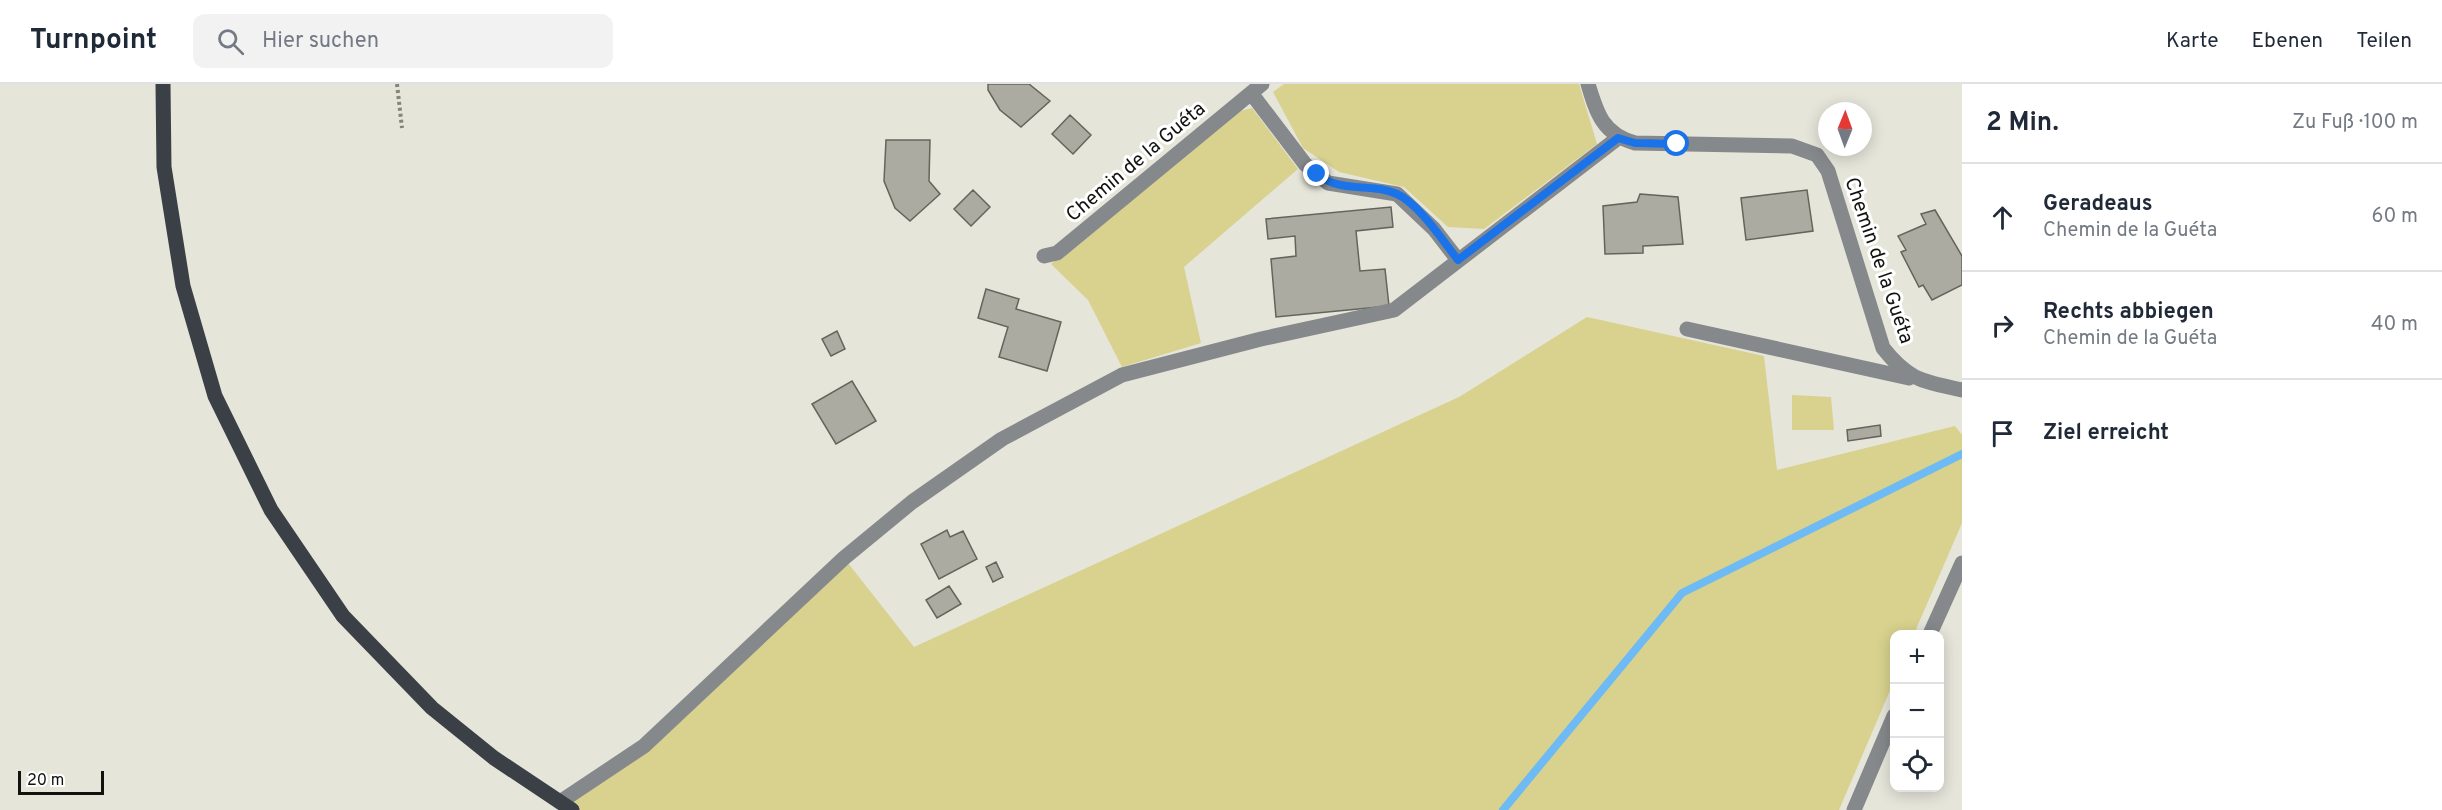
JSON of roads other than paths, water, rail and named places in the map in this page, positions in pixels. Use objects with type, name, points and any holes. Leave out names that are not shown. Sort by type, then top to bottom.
[{"type":"main road","points":[[163,84],[164,167],[183,286],[215,396],[271,510],[343,616],[432,708],[494,758],[566,806]]},
{"type":"street","points":[[566,806],[644,746],[844,558],[912,502],[1002,439],[1122,375],[1261,339],[1394,310],[1618,138],[1596,112],[1588,84]]},
{"type":"street","name":"Chemin de la Guéta","points":[[1044,256],[1058,253],[1256,89],[1305,164],[1328,183],[1397,194],[1434,229],[1458,260]]},
{"type":"street","name":"Chemin de la Guéta","points":[[1618,138],[1635,143],[1792,146],[1817,155],[1828,171],[1883,348],[1895,364],[1914,379],[1962,390]]},
{"type":"street","points":[[1687,329],[1914,379]]},
{"type":"street","points":[[1932,630],[1962,563]]},
{"type":"street","points":[[1854,810],[1890,725]]},
{"type":"waterway","points":[[1503,810],[1682,593],[1962,454]]}]
